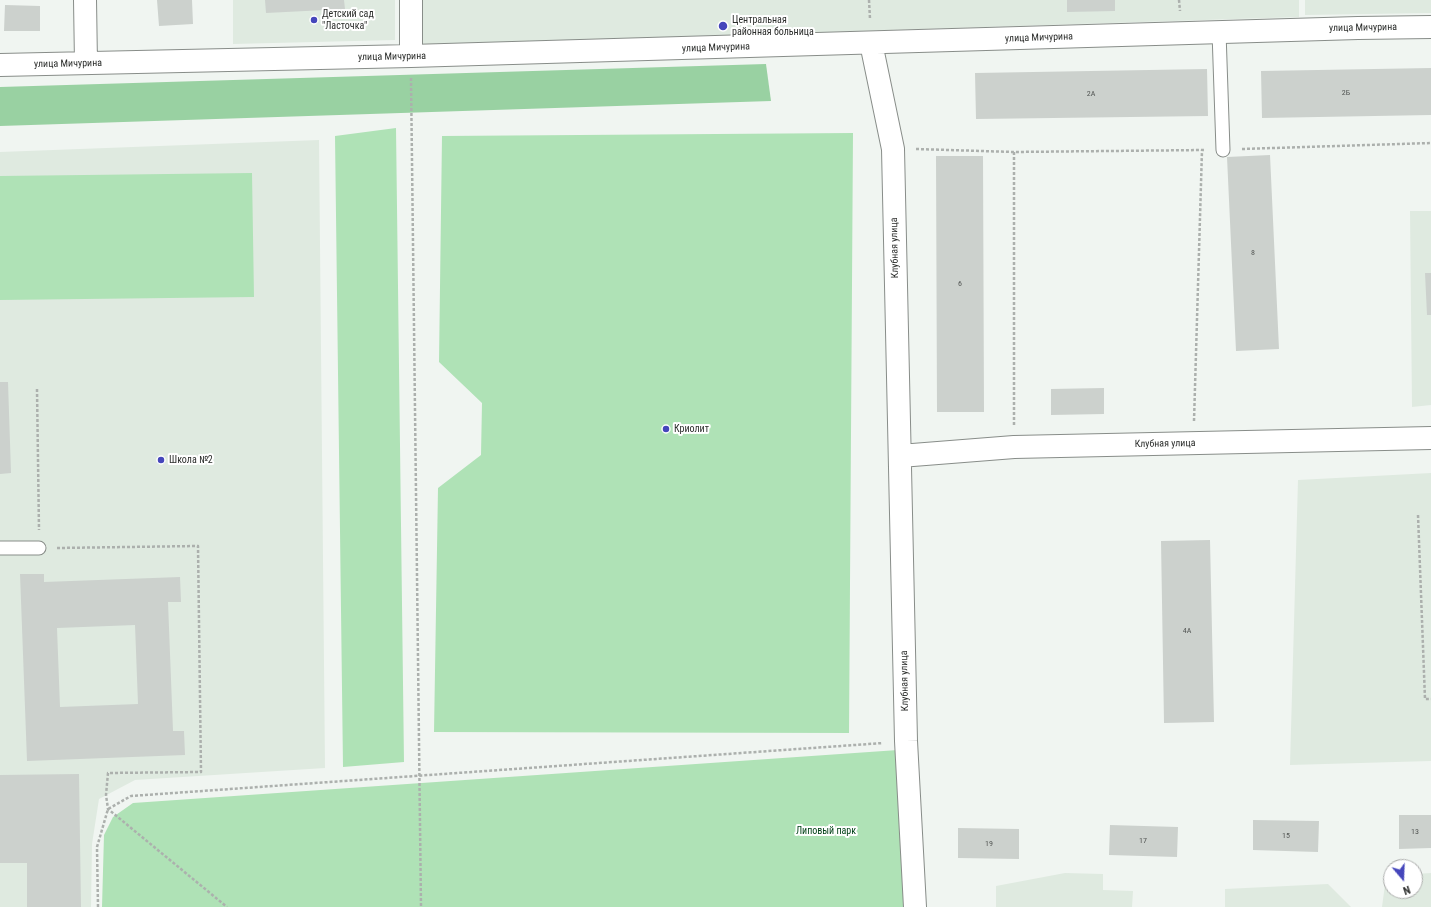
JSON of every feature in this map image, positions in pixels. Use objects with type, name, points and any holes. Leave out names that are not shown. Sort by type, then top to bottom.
[{"type":"street","points":[[85,0],[86,63]]},
{"type":"street","points":[[411,0],[411,56]]},
{"type":"street","name":"улица Мичурина","points":[[0,65],[411,56],[1431,27]]},
{"type":"street","name":"Клубная улица","points":[[872,43],[893,149],[906,741],[915,907]]},
{"type":"street","name":"Клубная улица","points":[[900,456],[1014,447],[1431,438]]},
{"type":"lane","points":[[1219,32],[1223,150]]},
{"type":"lane","points":[[0,548],[39,548]]},
{"type":"path","points":[[411,56],[421,907]]},
{"type":"path","points":[[893,149],[1014,152],[1223,150],[1431,143]]},
{"type":"path","points":[[1193,444],[1202,150]]},
{"type":"path","points":[[1014,152],[1014,447]]},
{"type":"path","points":[[37,389],[39,548],[198,546],[201,772],[108,773],[106,795],[108,809],[97,847],[98,907]]},
{"type":"path","points":[[1418,515],[1426,699],[1431,699]]},
{"type":"path","points":[[108,809],[131,796],[906,741]]},
{"type":"path","points":[[108,809],[227,907]]},
{"type":"shaded area","name":"Детский сад \"Ласточка\"","points":[[233,0],[395,0],[395,40],[233,44]]},
{"type":"shaded area","name":"Центральная районная больница","points":[[421,0],[1299,0],[1299,17],[421,45]]},
{"type":"shaded area","points":[[1305,0],[1431,0],[1431,13],[1305,15]]},
{"type":"shaded area","name":"Школа №2","points":[[319,140],[325,768],[135,780],[99,799],[92,844],[91,907],[0,907],[0,152]]},
{"type":"shaded area","points":[[1410,211],[1431,211],[1431,405],[1412,407]]},
{"type":"shaded area","points":[[1431,473],[1431,761],[1290,765],[1298,480]]},
{"type":"shaded area","points":[[1065,873],[1103,874],[1103,890],[1133,891],[1132,907],[996,907],[996,886]]},
{"type":"shaded area","points":[[1431,873],[1431,907],[1382,907],[1383,899],[1423,899],[1423,874]]},
{"type":"shaded area","points":[[1328,884],[1351,907],[1225,907],[1225,889]]},
{"type":"green space","points":[[766,64],[771,101],[0,126],[0,87]]},
{"type":"green space","points":[[396,128],[404,762],[343,767],[335,136]]},
{"type":"green space","name":"Криолит","points":[[853,133],[849,733],[434,732],[438,488],[481,455],[482,403],[439,362],[442,136]]},
{"type":"green space","points":[[252,173],[254,297],[0,300],[0,176]]},
{"type":"green space","name":"Липовый парк","points":[[898,750],[907,907],[102,907],[104,835],[113,817],[133,803]]},
{"type":"building","points":[[157,0],[192,0],[193,24],[159,26]]},
{"type":"building","points":[[265,0],[344,0],[345,9],[266,13]]},
{"type":"building","points":[[1067,0],[1115,0],[1115,11],[1067,12]]},
{"type":"building","points":[[5,5],[40,6],[40,31],[4,31]]},
{"type":"building","points":[[1431,68],[1431,115],[1262,118],[1261,71]]},
{"type":"building","points":[[1207,69],[1208,116],[976,119],[975,73]]},
{"type":"building","points":[[1270,155],[1279,349],[1236,351],[1227,157]]},
{"type":"building","points":[[936,156],[983,156],[984,412],[937,412]]},
{"type":"building","points":[[1425,273],[1431,273],[1431,315],[1427,315]]},
{"type":"building","points":[[0,382],[8,382],[11,473],[0,474]]},
{"type":"building","points":[[1104,388],[1104,414],[1051,415],[1051,389]]},
{"type":"building","points":[[1210,540],[1214,722],[1164,723],[1161,541]]},
{"type":"building","points":[[20,574],[44,574],[44,582],[180,577],[181,602],[168,602],[173,731],[184,731],[185,755],[27,761]],"holes":[[[135,625],[138,704],[60,707],[57,628]]]},
{"type":"building","points":[[79,774],[81,907],[27,907],[27,863],[0,863],[0,775]]},
{"type":"building","points":[[1399,815],[1431,815],[1431,848],[1399,849]]},
{"type":"building","points":[[1253,820],[1319,821],[1318,852],[1253,850]]},
{"type":"building","points":[[1110,825],[1178,827],[1177,857],[1109,855]]},
{"type":"building","points":[[958,828],[1019,829],[1019,859],[958,858]]},
{"type":"place","name":"Детский сад \"Ласточка\"","points":[[314,20]]},
{"type":"place","name":"Центральная районная больница","points":[[723,26]]},
{"type":"place","name":"Криолит","points":[[666,429]]},
{"type":"place","name":"Школа №2","points":[[161,460]]}]
